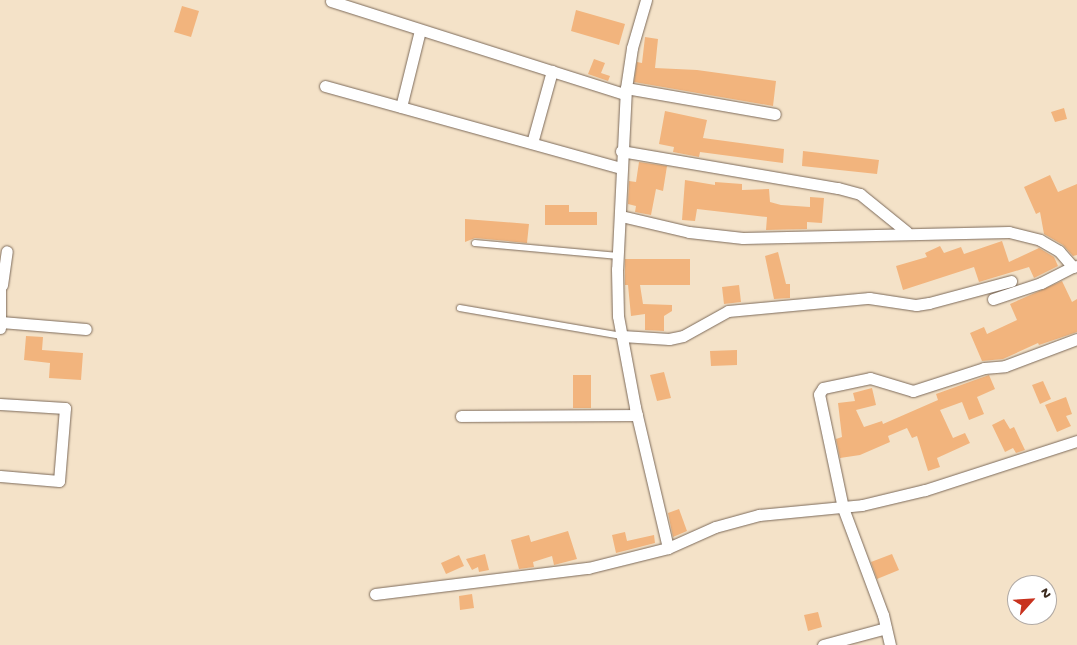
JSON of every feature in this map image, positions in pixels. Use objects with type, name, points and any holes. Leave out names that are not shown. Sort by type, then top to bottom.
[{"type":"street","points":[[646,0],[632,48],[626,91],[620,168],[621,216],[618,256],[622,336],[637,415],[668,548]]},
{"type":"street","points":[[330,1],[552,71],[626,91],[775,114]]},
{"type":"street","points":[[400,107],[420,30]]},
{"type":"street","points":[[532,143],[552,71]]},
{"type":"street","points":[[325,86],[620,168]]},
{"type":"street","points":[[621,151],[838,188],[860,194],[907,232]]},
{"type":"street","points":[[621,216],[690,232],[743,238],[853,237],[907,232],[994,231],[1025,234],[1059,252],[1075,266],[1042,283],[993,299]]},
{"type":"street","points":[[6,251],[1,284],[0,325],[86,329]]},
{"type":"street","points":[[622,336],[669,339],[683,336],[728,311],[869,298],[916,305],[1011,281]]},
{"type":"street","points":[[890,645],[886,628],[843,508],[818,399],[823,388],[870,378],[913,390],[984,368],[1005,366],[1077,339]]},
{"type":"street","points":[[0,404],[65,408],[59,481],[0,476]]},
{"type":"street","points":[[461,416],[637,415]]},
{"type":"street","points":[[375,594],[588,568],[668,548],[715,527],[759,515],[843,508],[925,490],[1077,441]]},
{"type":"street","points":[[823,645],[886,628]]},
{"type":"lane","points":[[475,243],[618,256]]},
{"type":"lane","points":[[460,308],[622,336]]},
{"type":"building","points":[[182,6],[199,11],[191,37],[174,32]]},
{"type":"building","points":[[576,10],[625,24],[619,45],[571,31]]},
{"type":"building","points":[[645,37],[658,39],[655,68],[697,70],[776,81],[773,106],[634,82],[637,62],[642,63]]},
{"type":"building","points":[[594,59],[605,63],[601,73],[610,76],[608,81],[588,74]]},
{"type":"building","points":[[1064,108],[1067,119],[1055,122],[1051,112]]},
{"type":"building","points":[[665,111],[707,120],[703,138],[784,149],[783,163],[700,152],[699,157],[673,152],[674,147],[659,144]]},
{"type":"building","points":[[803,151],[879,160],[877,174],[802,166]]},
{"type":"building","points":[[639,162],[667,166],[663,191],[656,189],[651,215],[635,212],[636,206],[628,204],[629,181],[636,182]]},
{"type":"building","points":[[1050,175],[1058,192],[1077,184],[1077,255],[1073,256],[1063,245],[1044,234],[1040,212],[1036,214],[1024,187]]},
{"type":"building","points":[[685,180],[715,185],[715,182],[742,184],[742,190],[769,189],[770,202],[781,205],[810,207],[810,197],[824,198],[822,223],[807,222],[807,229],[766,230],[767,217],[697,209],[695,221],[682,220]]},
{"type":"building","points":[[545,205],[569,205],[569,212],[597,212],[597,225],[545,225]]},
{"type":"building","points":[[465,219],[529,224],[527,243],[475,238],[465,242]]},
{"type":"building","points":[[1002,241],[1009,262],[1039,248],[1054,257],[1058,266],[1034,278],[1029,267],[979,282],[974,267],[903,290],[896,266],[927,257],[925,253],[940,246],[944,253],[961,247],[964,254]]},
{"type":"building","points":[[778,252],[786,284],[790,284],[790,298],[774,299],[765,256]]},
{"type":"building","points":[[625,259],[690,259],[690,285],[640,285],[643,304],[672,305],[672,311],[664,316],[664,331],[645,330],[645,314],[631,316],[628,285],[625,285]]},
{"type":"building","points":[[1062,281],[1072,302],[1077,299],[1077,332],[1039,345],[1038,343],[1003,359],[982,361],[970,333],[984,327],[987,334],[1017,320],[1010,304]]},
{"type":"building","points":[[739,285],[741,302],[724,304],[722,287]]},
{"type":"building","points":[[26,336],[43,337],[42,350],[83,353],[81,380],[49,378],[50,363],[24,360]]},
{"type":"building","points":[[737,350],[737,365],[711,366],[710,351]]},
{"type":"building","points":[[664,372],[671,398],[657,401],[650,375]]},
{"type":"building","points":[[573,375],[591,375],[591,408],[573,408]]},
{"type":"building","points":[[989,375],[995,389],[977,397],[984,414],[969,420],[962,402],[940,410],[953,438],[965,433],[970,443],[937,458],[940,467],[928,471],[917,436],[912,438],[907,428],[888,436],[890,442],[860,455],[840,458],[836,439],[842,437],[838,403],[855,401],[853,393],[872,388],[876,405],[856,410],[864,427],[882,421],[883,424],[938,400],[936,394]]},
{"type":"building","points":[[1043,381],[1051,399],[1040,404],[1032,385]]},
{"type":"building","points":[[1066,397],[1072,414],[1066,416],[1071,426],[1057,432],[1045,405]]},
{"type":"building","points":[[1004,419],[1010,429],[1014,427],[1025,450],[1016,453],[1013,448],[1005,452],[992,425]]},
{"type":"building","points":[[679,509],[687,531],[673,537],[668,513]]},
{"type":"building","points":[[568,531],[577,559],[554,565],[552,556],[533,562],[534,567],[519,569],[511,540],[529,535],[531,542]]},
{"type":"building","points":[[625,532],[627,541],[654,535],[655,543],[616,553],[612,535]]},
{"type":"building","points":[[485,554],[489,570],[479,572],[478,567],[472,570],[466,559]]},
{"type":"building","points":[[892,554],[899,570],[877,579],[871,562]]},
{"type":"building","points":[[459,555],[464,566],[446,574],[441,563]]},
{"type":"building","points":[[472,594],[474,608],[460,610],[459,596]]},
{"type":"building","points":[[818,612],[822,627],[808,631],[804,615]]}]
